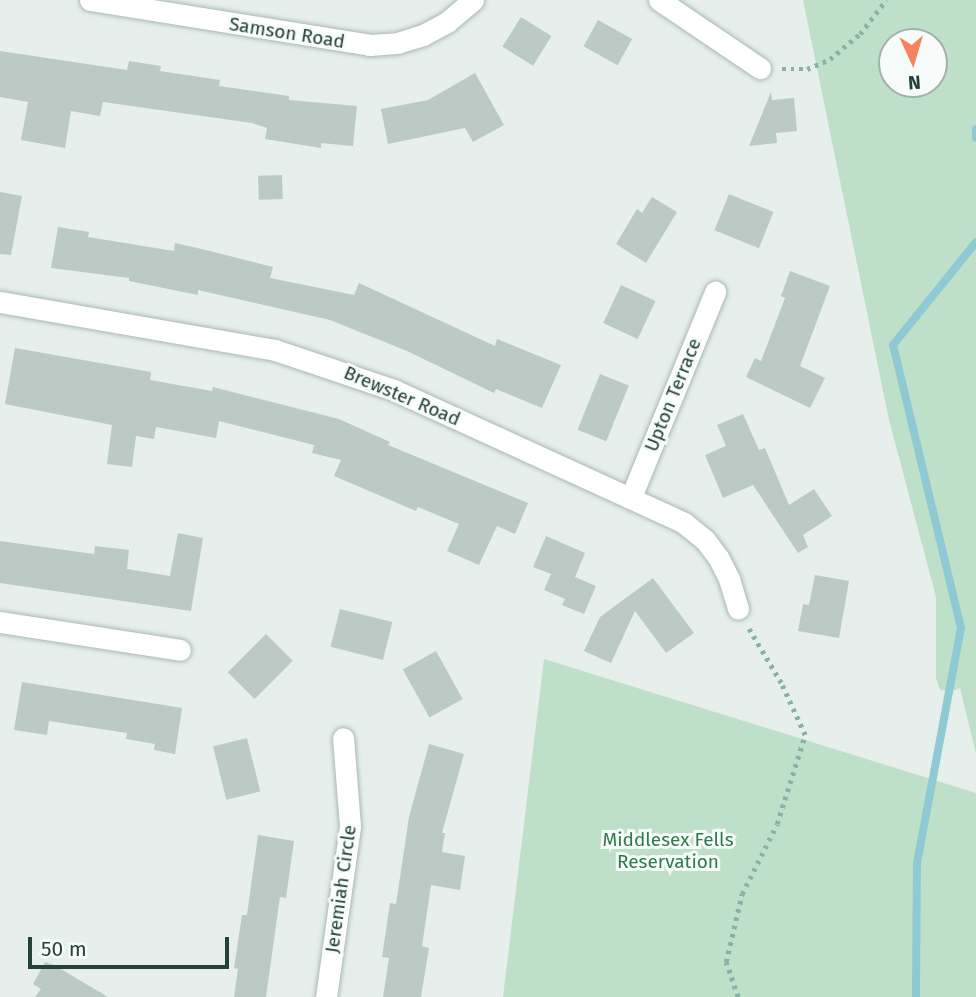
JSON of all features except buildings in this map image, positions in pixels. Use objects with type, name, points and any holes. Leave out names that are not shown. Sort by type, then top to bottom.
[{"type":"street","name":"Samson Road","points":[[90,0],[370,45],[397,43],[423,35],[447,22],[473,0]]},
{"type":"street","points":[[659,0],[760,68]]},
{"type":"street","name":"Upton Terrace","points":[[631,497],[715,292]]},
{"type":"street","name":"Brewster Road","points":[[0,302],[275,350],[394,390],[684,523],[705,540],[729,579],[738,609]]},
{"type":"street","points":[[0,622],[180,650]]},
{"type":"street","name":"Jeremiah Circle","points":[[326,997],[351,826],[343,738]]},
{"type":"path","points":[[760,68],[807,69],[830,59],[860,34],[886,0]]},
{"type":"path","points":[[738,609],[781,683],[805,735],[776,824],[742,894],[726,962],[738,997]]},
{"type":"green space","points":[[803,0],[976,0],[976,754],[960,688],[952,691],[940,690],[936,678],[936,597],[889,420]]},
{"type":"green space","name":"Middlesex Fells Reservation","points":[[544,659],[976,793],[976,997],[503,997]]},
{"type":"waterway","points":[[976,129],[976,138]]},
{"type":"waterway","points":[[916,997],[917,863],[961,628],[893,345],[976,242]]}]
